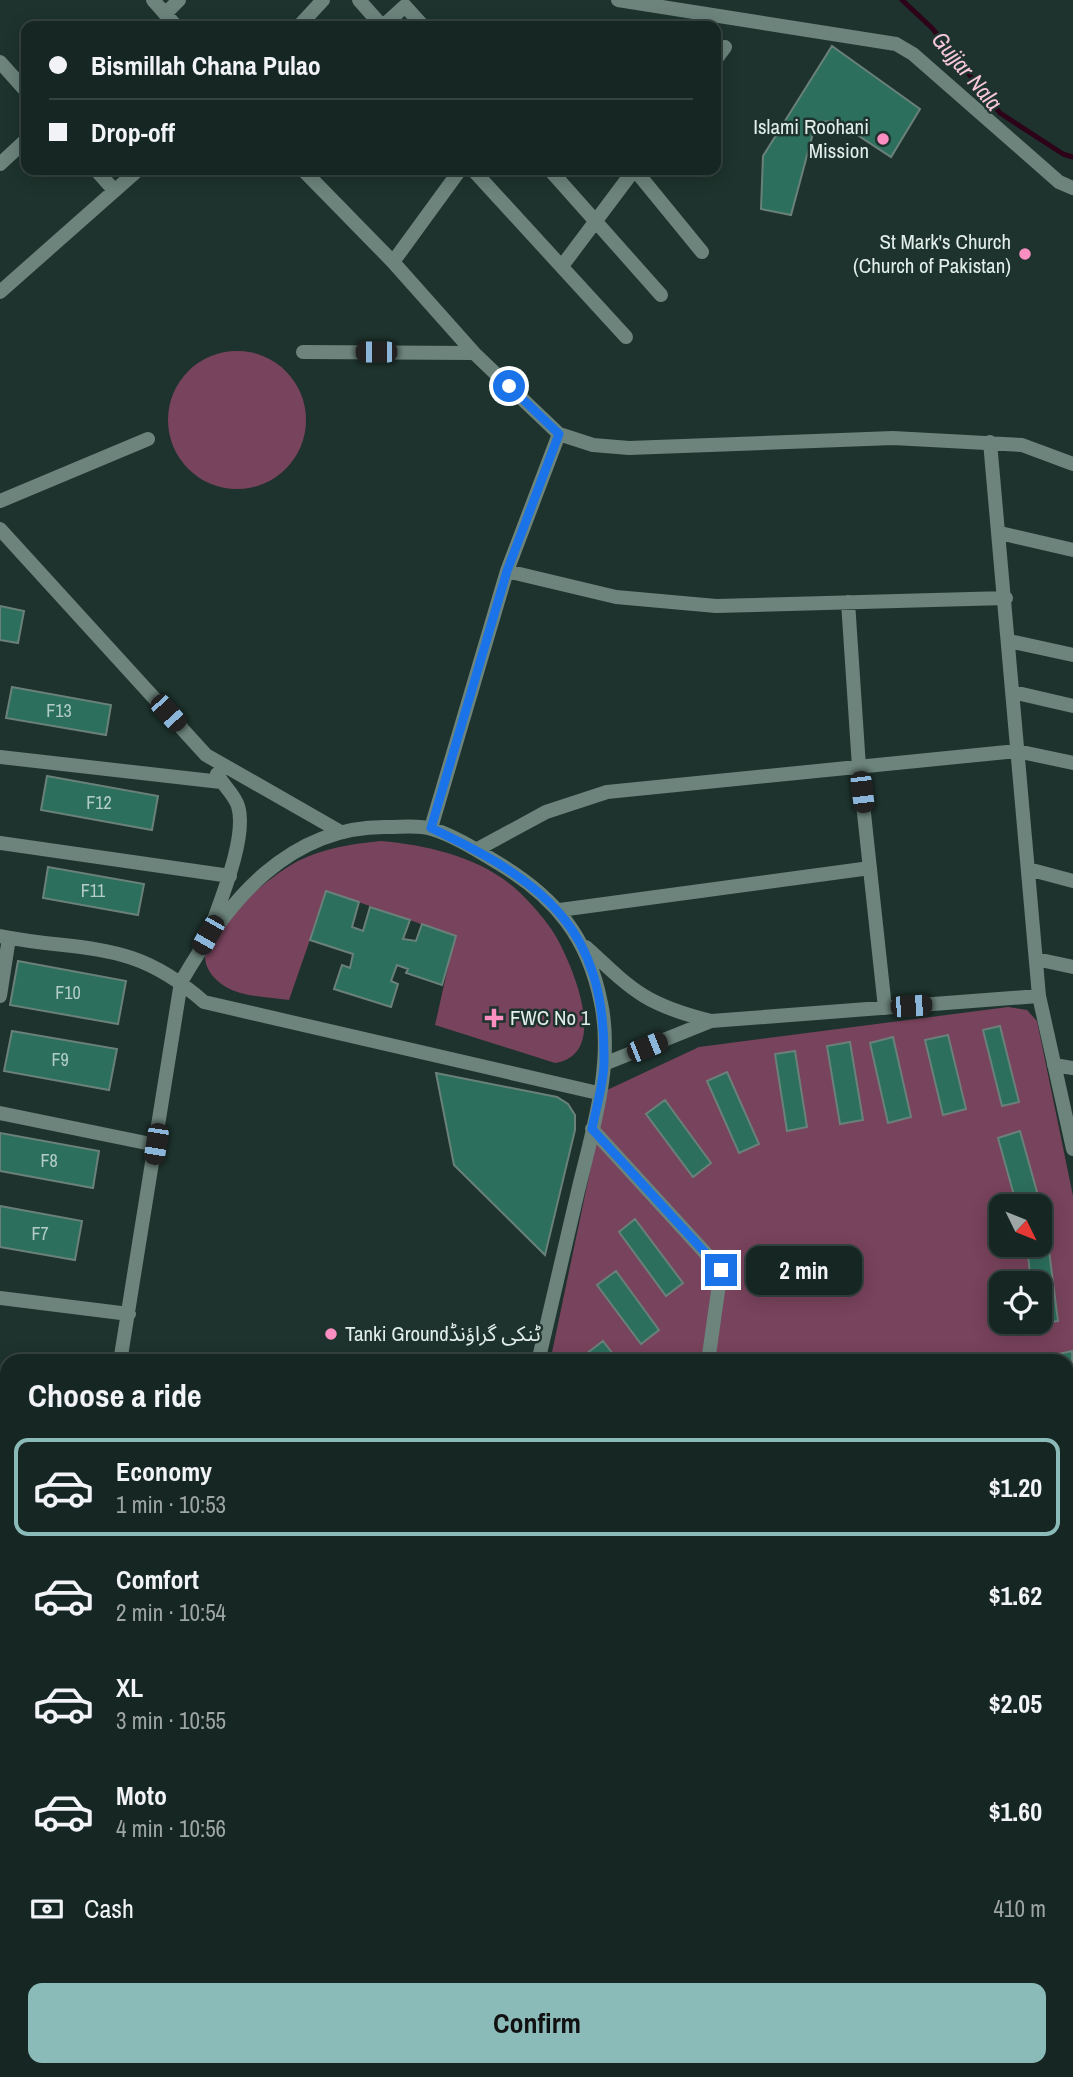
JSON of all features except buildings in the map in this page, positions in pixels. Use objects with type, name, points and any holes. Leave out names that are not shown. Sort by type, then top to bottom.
[{"type":"street","points":[[153,0],[171,21]]},
{"type":"street","points":[[165,14],[180,0]]},
{"type":"street","points":[[304,21],[323,0]]},
{"type":"street","points":[[359,0],[378,21]]},
{"type":"street","points":[[618,0],[896,44],[913,54],[1059,182],[1073,188]]},
{"type":"street","points":[[388,21],[405,6],[418,21]]},
{"type":"street","points":[[0,62],[21,85]]},
{"type":"street","points":[[0,164],[21,145]]},
{"type":"street","points":[[100,175],[113,189]]},
{"type":"street","points":[[0,292],[131,175]]},
{"type":"street","points":[[308,175],[393,262],[474,353],[559,434],[593,444],[629,448],[893,438],[990,442],[1022,445],[1073,464]]},
{"type":"street","points":[[393,262],[456,175]]},
{"type":"street","points":[[478,175],[626,337]]},
{"type":"street","points":[[555,175],[661,295]]},
{"type":"street","points":[[562,266],[631,175]]},
{"type":"street","points":[[639,175],[702,252]]},
{"type":"street","points":[[303,352],[474,353]]},
{"type":"street","points":[[431,828],[507,571],[559,434]]},
{"type":"street","points":[[0,501],[148,439]]},
{"type":"street","points":[[990,442],[1006,598],[1039,996],[1073,1149]]},
{"type":"street","points":[[0,528],[206,755],[238,805],[238,838],[230,876],[208,935]]},
{"type":"street","points":[[1000,533],[1073,550]]},
{"type":"street","points":[[507,571],[616,597],[716,606],[1006,598]]},
{"type":"street","points":[[848,602],[859,767],[885,1007]]},
{"type":"street","points":[[1009,641],[1073,655]]},
{"type":"street","points":[[1013,692],[1073,706]]},
{"type":"street","points":[[476,850],[546,813],[607,792],[1017,751],[1073,763]]},
{"type":"street","points":[[206,755],[339,831]]},
{"type":"street","points":[[0,757],[221,782]]},
{"type":"street","points":[[122,1354],[181,982],[208,935],[247,887],[287,854],[339,831],[376,826],[431,828],[476,850],[531,883],[560,910],[593,970],[602,1006],[604,1064],[592,1129],[540,1354]]},
{"type":"street","points":[[0,843],[230,876]]},
{"type":"street","points":[[560,910],[870,868]]},
{"type":"street","points":[[1028,869],[1073,881]]},
{"type":"street","points":[[0,996],[5,937],[102,948],[149,962],[181,982],[204,1002],[598,1093]]},
{"type":"street","points":[[579,942],[628,987],[653,1003],[711,1021]]},
{"type":"street","points":[[1036,959],[1073,967]]},
{"type":"street","points":[[604,1064],[711,1021],[1039,996]]},
{"type":"street","points":[[1054,1065],[1073,1068]]},
{"type":"street","points":[[0,1113],[156,1144]]},
{"type":"street","points":[[592,1129],[721,1270],[709,1354]]},
{"type":"street","points":[[0,1298],[129,1314]]},
{"type":"shaded area","points":[[237,351],[264,356],[286,371],[301,393],[306,420],[301,447],[286,469],[264,484],[237,489],[210,484],[188,469],[173,447],[168,420],[173,393],[188,371],[210,356]]},
{"type":"shaded area","points":[[381,841],[452,854],[470,861],[502,878],[534,908],[560,944],[579,993],[584,1030],[580,1045],[571,1057],[555,1063],[435,1025],[455,936],[327,891],[289,1000],[240,993],[226,987],[212,975],[205,958],[208,946],[228,918],[258,889],[287,867],[318,853],[338,847]]},
{"type":"shaded area","points":[[1008,1007],[1027,1010],[1037,1021],[1073,1196],[1073,1354],[552,1354],[607,1090],[699,1047]]},
{"type":"waterway","name":"Gujjar Nala","points":[[902,0],[932,28],[1000,113],[1063,154],[1073,157]]},
{"type":"place","name":"Islami Roohani Mission","points":[[883,139]]},
{"type":"place","name":"St Mark's Church (Church of Pakistan)","points":[[1025,254]]},
{"type":"place","name":"FWC No 1","points":[[494,1018]]},
{"type":"place","name":"Tanki Groundٹنکی گراؤنڈ","points":[[331,1334]]},
{"type":"route","points":[[509,386],[559,434],[507,571],[461,734],[431,828],[476,850],[531,883],[560,910],[593,970],[602,1006],[604,1064],[592,1129],[721,1270]]}]
